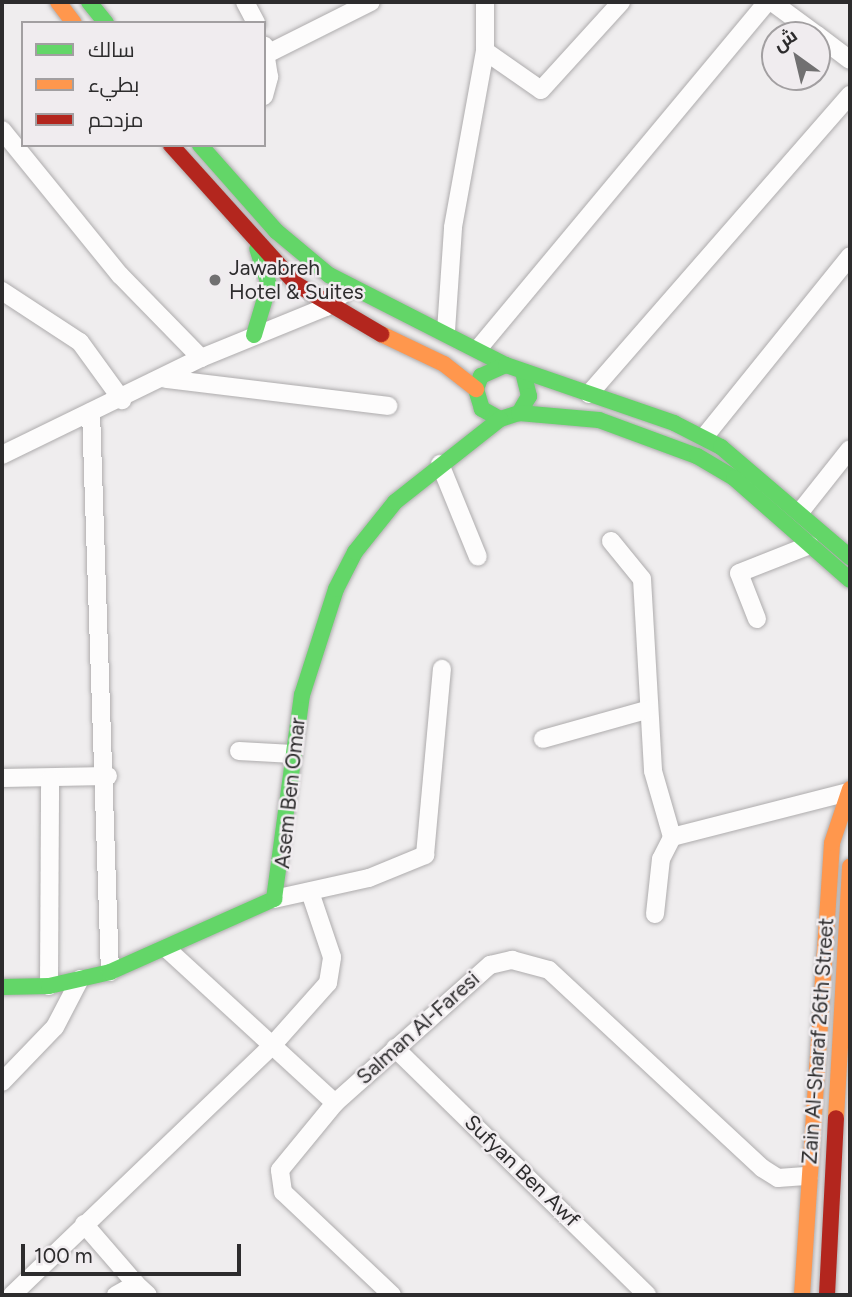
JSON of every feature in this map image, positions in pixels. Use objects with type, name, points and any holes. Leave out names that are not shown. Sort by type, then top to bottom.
[{"type":"street","points":[[58,2],[72,21]]},
{"type":"street","points":[[89,2],[104,21]]},
{"type":"street","points":[[245,2],[255,21]]},
{"type":"street","points":[[266,49],[371,2]]},
{"type":"street","points":[[446,331],[453,227],[485,51],[485,2]]},
{"type":"street","points":[[485,51],[541,90],[621,2]]},
{"type":"street","points":[[478,349],[767,2]]},
{"type":"street","points":[[772,2],[798,21]]},
{"type":"street","points":[[831,46],[850,60]]},
{"type":"street","points":[[589,394],[850,95]]},
{"type":"street","points":[[2,130],[121,275],[201,358]]},
{"type":"street","points":[[174,147],[255,245],[326,307],[418,349],[476,389]]},
{"type":"street","points":[[205,147],[276,231],[350,288],[446,331],[524,376],[589,394],[705,436],[800,512],[850,557]]},
{"type":"street","points":[[254,335],[269,285],[255,245]]},
{"type":"street","points":[[705,436],[850,256]]},
{"type":"street","points":[[2,455],[166,379],[201,358],[326,307],[350,288]]},
{"type":"street","points":[[2,291],[80,342],[122,400]]},
{"type":"street","points":[[459,450],[481,409],[476,389],[481,376],[506,365]]},
{"type":"street","points":[[519,413],[529,396],[524,376]]},
{"type":"street","points":[[166,379],[388,405]]},
{"type":"street","points":[[481,409],[499,419],[519,413],[599,420],[673,444],[734,478],[850,580]]},
{"type":"street","points":[[91,412],[108,776],[110,972]]},
{"type":"street","name":"Asem Ben Omar","points":[[2,987],[49,986],[110,972],[167,949],[274,899],[293,754],[308,669],[336,589],[355,552],[396,502],[499,419]]},
{"type":"street","points":[[800,512],[850,449]]},
{"type":"street","points":[[440,464],[478,557]]},
{"type":"street","points":[[611,541],[642,579],[646,710],[653,771],[672,837],[660,866],[655,914]]},
{"type":"street","points":[[757,619],[739,573],[810,545]]},
{"type":"street","points":[[274,899],[310,892],[425,855],[442,668]]},
{"type":"street","points":[[543,739],[646,710]]},
{"type":"street","points":[[239,751],[293,754]]},
{"type":"street","points":[[2,778],[108,776]]},
{"type":"street","points":[[49,986],[50,779]]},
{"type":"street","points":[[672,837],[850,791]]},
{"type":"street","name":"Zain Al-Sharaf 26th Street","points":[[802,1295],[832,843],[850,791]]},
{"type":"street","name":"Zain Al-Sharaf 26th Street","points":[[827,1295],[850,866]]},
{"type":"street","points":[[12,1295],[270,1048],[334,970],[310,892]]},
{"type":"street","points":[[167,949],[270,1048],[335,1103]]},
{"type":"street","name":"Salman Al-Faresi","points":[[392,1295],[283,1192],[280,1182],[289,1153],[335,1103],[477,972],[512,960],[549,970],[762,1168],[778,1178],[809,1176]]},
{"type":"street","points":[[2,1082],[54,1027],[80,979]]},
{"type":"street","name":"Sufyan Ben Awf","points":[[395,1048],[647,1295]]},
{"type":"street","points":[[84,1224],[142,1290]]},
{"type":"street","points":[[116,1295],[142,1290]]},
{"type":"traffic: fast","points":[[89,2],[104,21]]},
{"type":"traffic: fast","points":[[202,147],[276,231],[329,275],[506,365]]},
{"type":"traffic: fast","points":[[254,335],[269,285],[257,249]]},
{"type":"traffic: fast","points":[[524,376],[529,396],[519,413],[500,419],[482,409],[476,389],[481,376],[506,365],[674,423],[721,447],[850,557]]},
{"type":"traffic: fast","points":[[519,413],[599,420],[697,456],[734,478],[850,580]]},
{"type":"traffic: fast","points":[[2,987],[49,986],[110,972],[274,899],[302,695],[336,589],[355,552],[395,502],[500,419]]},
{"type":"traffic: slow","points":[[58,2],[72,21]]},
{"type":"traffic: slow","points":[[381,334],[444,364],[476,389]]},
{"type":"traffic: slow","points":[[802,1295],[832,843],[850,789]]},
{"type":"traffic: slow","points":[[836,1118],[850,866]]},
{"type":"traffic: jam","points":[[173,147],[296,284],[381,334]]},
{"type":"traffic: jam","points":[[827,1295],[836,1118]]},
{"type":"place","name":"Jawabreh Hotel & Suites","points":[[215,280]]}]
